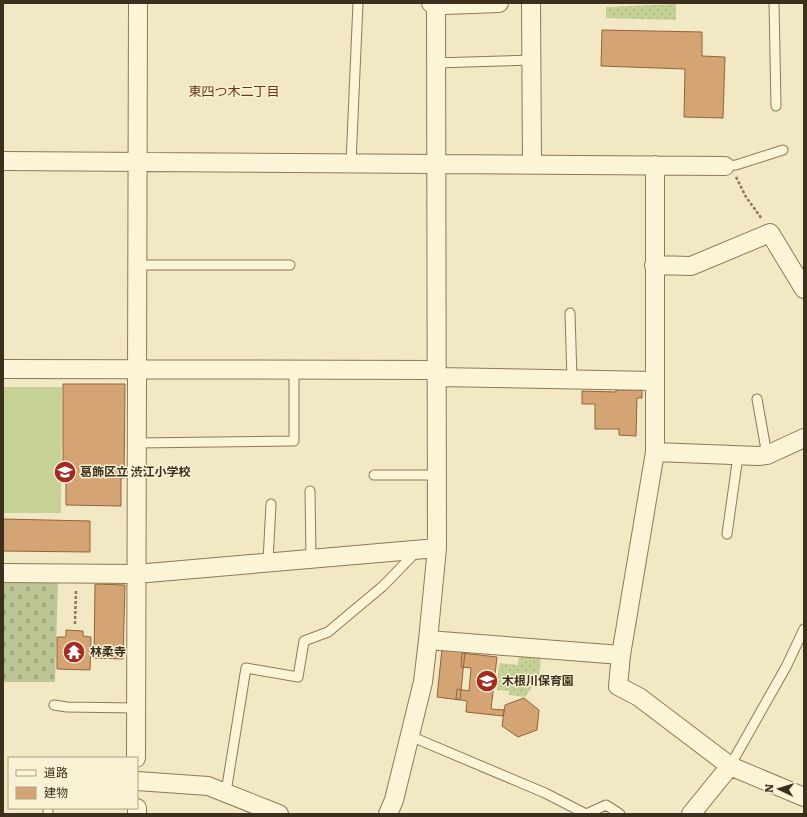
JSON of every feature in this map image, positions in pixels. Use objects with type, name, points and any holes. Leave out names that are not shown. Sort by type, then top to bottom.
[{"type":"street","points":[[136,757],[138,3]]},
{"type":"street","points":[[388,814],[394,800],[423,682],[437,548],[434,3],[445,5],[499,3]]},
{"type":"street","points":[[532,3],[532,164]]},
{"type":"street","points":[[3,161],[727,166]]},
{"type":"street","points":[[655,165],[654,452],[618,686],[639,697],[730,766],[804,797]]},
{"type":"street","points":[[654,265],[691,266],[770,233],[804,289]]},
{"type":"street","points":[[3,369],[294,371],[654,380]]},
{"type":"street","points":[[654,452],[738,456],[767,455],[804,438]]},
{"type":"street","points":[[3,573],[136,574],[268,561],[437,548]]},
{"type":"street","points":[[428,640],[622,654]]},
{"type":"street","points":[[691,814],[730,766]]},
{"type":"street","points":[[138,781],[208,786],[226,792],[243,807],[279,814]]},
{"type":"lane","points":[[351,163],[358,3]]},
{"type":"lane","points":[[774,3],[776,106]]},
{"type":"lane","points":[[435,63],[532,60]]},
{"type":"lane","points":[[727,166],[783,150]]},
{"type":"lane","points":[[138,265],[290,266]]},
{"type":"lane","points":[[570,313],[572,379]]},
{"type":"lane","points":[[137,443],[294,441],[294,371]]},
{"type":"lane","points":[[757,399],[767,455]]},
{"type":"lane","points":[[727,534],[738,456]]},
{"type":"lane","points":[[374,475],[437,475]]},
{"type":"lane","points":[[310,491],[311,558]]},
{"type":"lane","points":[[268,561],[270,504]]},
{"type":"lane","points":[[226,792],[246,668],[298,677],[304,640],[328,632],[383,586],[418,549]]},
{"type":"lane","points":[[730,766],[786,667],[804,629]]},
{"type":"lane","points":[[54,705],[67,707],[136,708]]},
{"type":"lane","points":[[410,736],[544,793],[586,814],[606,805],[620,814]]},
{"type":"path","points":[[727,166],[770,233]]},
{"type":"path","points":[[75,624],[76,574]]},
{"type":"green space","points":[[676,4],[676,20],[606,18],[606,7]]},
{"type":"green space","points":[[3,387],[62,387],[61,513],[3,513]]},
{"type":"green space","points":[[3,582],[58,583],[55,682],[3,682]]},
{"type":"green space","points":[[519,656],[541,658],[538,687],[533,686],[525,697],[509,695],[509,691],[497,690],[499,663],[518,665]]},
{"type":"building","points":[[602,30],[702,32],[702,56],[725,57],[723,118],[684,117],[685,69],[601,66]]},
{"type":"building","points":[[63,384],[125,384],[124,478],[121,478],[121,506],[66,505],[66,478],[63,478]]},
{"type":"building","points":[[616,390],[642,390],[642,398],[637,398],[636,436],[619,435],[619,429],[595,429],[595,404],[582,404],[582,391],[616,392]]},
{"type":"building","points":[[3,519],[90,521],[90,552],[3,551]]},
{"type":"building","points":[[95,584],[125,585],[123,659],[94,658]]},
{"type":"building","points":[[66,630],[83,631],[83,636],[91,637],[90,670],[57,669],[57,637],[66,637]]},
{"type":"building","points":[[442,649],[465,652],[460,700],[437,697]]},
{"type":"building","points":[[462,653],[497,657],[491,709],[504,710],[503,716],[466,712],[467,701],[456,699],[457,689],[469,691],[471,668],[461,667]]},
{"type":"building","points":[[524,698],[539,710],[537,730],[518,737],[502,726],[505,705]]},
{"type":"place","name":"葛飾区立 渋江小学校","points":[[65,472]]},
{"type":"place","name":"林柔寺","points":[[74,652]]},
{"type":"place","name":"木根川保育園","points":[[487,681]]},
{"type":"district","name":"東四つ木二丁目","points":[[234,91]]}]
